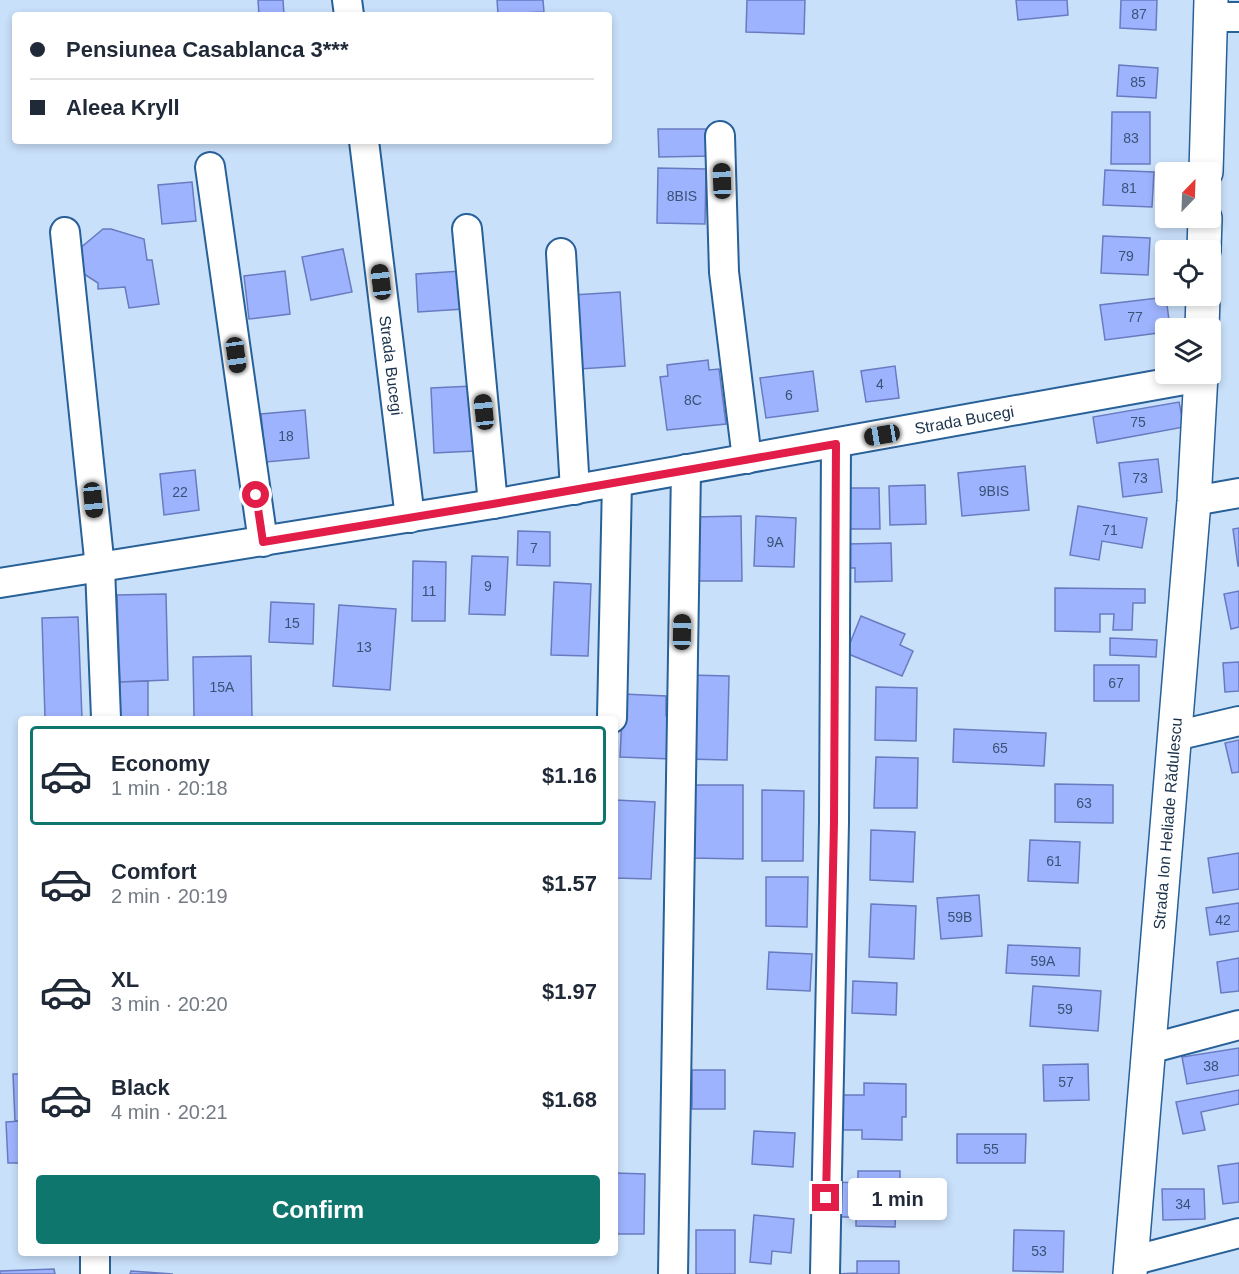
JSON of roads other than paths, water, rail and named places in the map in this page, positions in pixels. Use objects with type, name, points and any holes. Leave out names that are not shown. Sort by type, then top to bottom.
[{"type":"street","points":[[1207,162],[1220,11]]},
{"type":"street","points":[[720,136],[724,272],[747,459]]},
{"type":"street","name":"Strada Bucegi","points":[[364,144],[410,518]]},
{"type":"street","points":[[210,167],[263,542]]},
{"type":"street","points":[[466,229],[493,504]]},
{"type":"street","points":[[65,232],[100,567],[106,716]]},
{"type":"street","points":[[561,253],[574,490]]},
{"type":"street","name":"Strada Bucegi","points":[[0,583],[493,504],[836,444],[1155,384]]},
{"type":"street","name":"Strada Ion Heliade Rădulescu","points":[[1130,1267],[1194,501],[1200,384]]},
{"type":"street","points":[[825,1274],[834,822],[836,444]]},
{"type":"street","points":[[673,1274],[686,469]]},
{"type":"street","points":[[612,716],[617,482]]},
{"type":"street","points":[[1194,501],[1239,493]]},
{"type":"street","points":[[1175,736],[1239,721]]},
{"type":"street","points":[[1149,1049],[1239,1025]]},
{"type":"street","points":[[1130,1267],[1239,1233]]},
{"type":"street","points":[[95,1256],[95,1274]]}]
